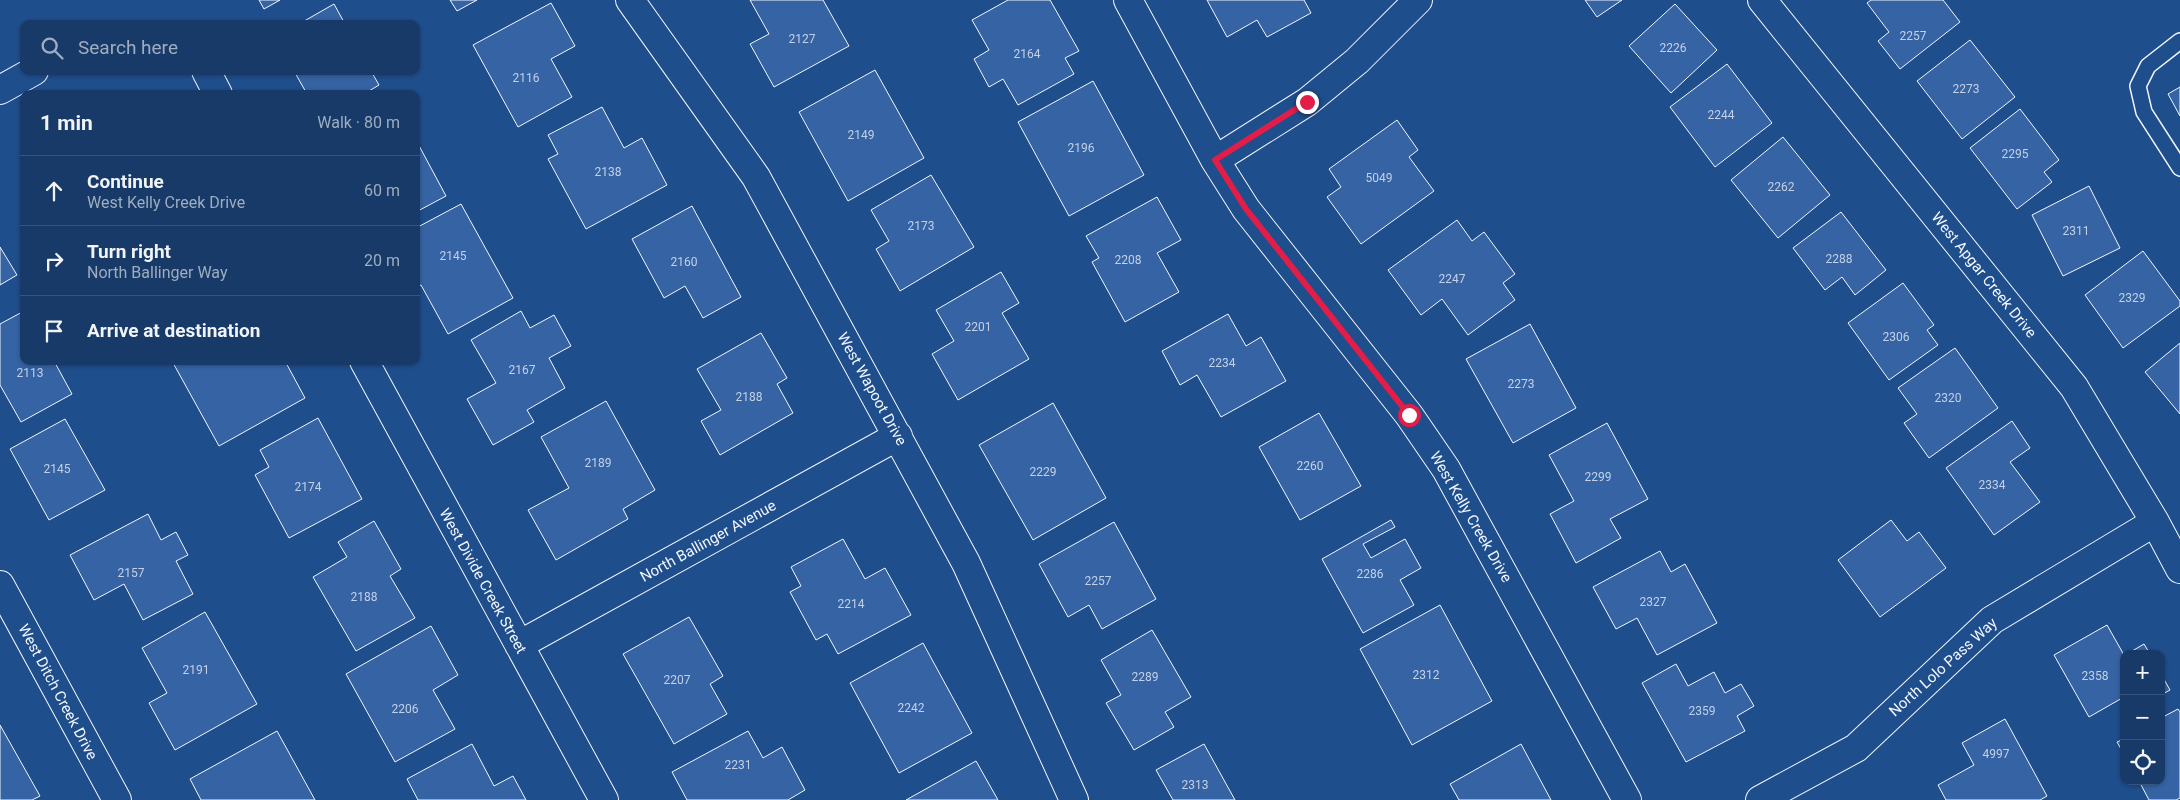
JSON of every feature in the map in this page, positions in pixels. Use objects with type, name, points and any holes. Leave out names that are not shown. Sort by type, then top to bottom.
[{"type":"street","name":"West Wapoot Drive","points":[[630,0],[756,177],[966,563],[1074,800]]},
{"type":"street","name":"West Kelly Creek Drive","points":[[1128,0],[1215,160],[1246,209],[1409,415],[1446,469],[1627,800]]},
{"type":"street","points":[[1215,160],[1307,102],[1357,62],[1418,0]]},
{"type":"street","name":"West Apgar Creek Drive","points":[[1762,0],[2074,387],[2155,522],[2180,569]]},
{"type":"street","points":[[0,90],[27,75]]},
{"type":"street","points":[[208,75],[216,90]]},
{"type":"street","name":"West Divide Creek Street","points":[[366,365],[604,800]]},
{"type":"street","name":"North Ballinger Avenue","points":[[518,645],[898,436]]},
{"type":"street","name":"North Lolo Pass Way","points":[[1760,800],[1856,748],[1992,620],[2155,522]]},
{"type":"street","name":"West Ditch Creek Drive","points":[[0,584],[117,800]]},
{"type":"lane","points":[[2180,41],[2148,66],[2138,86],[2144,112],[2180,168]]},
{"type":"building","points":[[259,0],[280,0],[264,9]]},
{"type":"building","points":[[450,0],[477,0],[457,11]]},
{"type":"building","points":[[750,0],[823,0],[849,46],[774,87],[750,44],[769,34]]},
{"type":"building","points":[[1008,0],[1050,0],[1079,51],[1065,58],[1074,74],[1018,105],[1003,79],[989,87],[974,59],[989,50],[972,20]]},
{"type":"building","points":[[1207,0],[1304,0],[1311,13],[1267,37],[1257,20],[1227,37]]},
{"type":"building","points":[[1585,0],[1622,0],[1597,17]]},
{"type":"building","points":[[1871,0],[1943,0],[1960,22],[1900,69],[1878,41],[1889,32],[1867,3]]},
{"type":"building","points":[[551,3],[575,46],[551,59],[572,97],[518,127],[473,45]]},
{"type":"building","points":[[334,4],[343,20],[306,20]]},
{"type":"building","points":[[1675,4],[1717,50],[1671,93],[1629,46]]},
{"type":"building","points":[[1970,40],[2015,97],[1962,139],[1917,81]]},
{"type":"building","points":[[1727,64],[1772,123],[1715,167],[1670,107]]},
{"type":"building","points":[[875,70],[924,158],[848,201],[799,112]]},
{"type":"building","points":[[296,75],[373,75],[379,85],[371,90],[305,90]]},
{"type":"building","points":[[1093,81],[1144,175],[1069,216],[1018,122]]},
{"type":"building","points":[[2180,87],[2180,116],[2168,94]]},
{"type":"building","points":[[602,107],[624,148],[642,138],[667,185],[586,229],[548,159],[558,154],[548,135]]},
{"type":"building","points":[[2020,109],[2059,160],[2044,172],[2052,182],[2017,209],[1970,148]]},
{"type":"building","points":[[1397,120],[1418,150],[1409,157],[1434,191],[1361,244],[1327,197],[1341,187],[1329,169]]},
{"type":"building","points":[[1783,137],[1830,195],[1778,238],[1731,180]]},
{"type":"building","points":[[420,147],[446,196],[420,210]]},
{"type":"building","points":[[931,175],[974,247],[900,291],[876,249],[889,241],[871,210]]},
{"type":"building","points":[[2089,186],[2120,248],[2063,276],[2032,215]]},
{"type":"building","points":[[1157,197],[1181,240],[1157,253],[1179,292],[1125,322],[1092,262],[1099,258],[1086,236]]},
{"type":"building","points":[[461,204],[513,298],[448,334],[420,285],[420,226]]},
{"type":"building","points":[[692,206],[741,297],[703,318],[685,286],[664,298],[632,239]]},
{"type":"building","points":[[1841,212],[1886,270],[1855,295],[1842,277],[1825,290],[1793,248]]},
{"type":"building","points":[[1457,220],[1472,241],[1484,232],[1515,274],[1503,283],[1515,300],[1468,335],[1442,299],[1421,315],[1388,270]]},
{"type":"building","points":[[0,247],[17,275],[0,285]]},
{"type":"building","points":[[2143,251],[2180,301],[2180,306],[2123,348],[2085,295]]},
{"type":"building","points":[[1001,272],[1019,303],[1002,313],[1029,359],[958,400],[932,354],[954,341],[936,310]]},
{"type":"building","points":[[1903,283],[1934,325],[1927,330],[1938,345],[1889,380],[1848,323]]},
{"type":"building","points":[[521,311],[530,328],[554,315],[571,346],[549,358],[565,388],[527,410],[534,422],[493,445],[467,399],[496,383],[471,340]]},
{"type":"building","points":[[20,313],[20,365],[56,365],[72,394],[21,422],[0,385],[0,324]]},
{"type":"building","points":[[1228,314],[1246,346],[1261,337],[1286,381],[1221,417],[1197,375],[1180,385],[1162,351]]},
{"type":"building","points":[[1530,324],[1576,408],[1513,443],[1466,359]]},
{"type":"building","points":[[761,333],[787,378],[777,384],[793,413],[720,455],[701,421],[721,410],[697,369]]},
{"type":"building","points":[[2180,343],[2180,414],[2145,372]]},
{"type":"building","points":[[1955,348],[1998,408],[1929,458],[1904,423],[1917,414],[1898,388]]},
{"type":"building","points":[[174,365],[287,365],[305,398],[219,446]]},
{"type":"building","points":[[606,401],[655,490],[623,509],[628,519],[556,560],[528,510],[569,488],[541,437]]},
{"type":"building","points":[[1053,403],[1106,498],[1033,540],[979,445]]},
{"type":"building","points":[[1319,413],[1361,486],[1300,520],[1259,447]]},
{"type":"building","points":[[318,418],[362,499],[289,538],[255,475],[269,467],[260,450]]},
{"type":"building","points":[[65,419],[105,490],[49,520],[10,449]]},
{"type":"building","points":[[2012,421],[2030,448],[2010,462],[2040,502],[1994,535],[1946,468]]},
{"type":"building","points":[[1607,423],[1648,499],[1610,519],[1621,538],[1576,563],[1550,514],[1574,501],[1549,455]]},
{"type":"building","points":[[148,514],[161,540],[176,532],[188,555],[176,561],[193,594],[143,620],[124,584],[94,600],[70,555]]},
{"type":"building","points":[[1391,520],[1395,527],[1363,544],[1371,558],[1405,539],[1421,568],[1400,580],[1414,605],[1363,633],[1322,559]]},
{"type":"building","points":[[1891,520],[1907,541],[1919,532],[1946,568],[1880,617],[1838,560]]},
{"type":"building","points":[[374,521],[401,569],[390,576],[415,618],[356,651],[313,577],[347,557],[338,542]]},
{"type":"building","points":[[1114,522],[1156,599],[1102,629],[1089,605],[1068,617],[1039,564]]},
{"type":"building","points":[[843,539],[865,579],[885,568],[911,615],[838,654],[827,634],[816,640],[790,592],[801,586],[791,567]]},
{"type":"building","points":[[1660,551],[1671,572],[1685,564],[1717,623],[1657,655],[1637,618],[1616,629],[1593,587]]},
{"type":"building","points":[[1440,605],[1492,701],[1412,745],[1360,649]]},
{"type":"building","points":[[205,612],[257,704],[175,750],[149,703],[167,693],[142,648]]},
{"type":"building","points":[[689,617],[723,676],[710,684],[727,714],[674,744],[623,654]]},
{"type":"building","points":[[2107,625],[2121,650],[2120,699],[2089,717],[2054,655]]},
{"type":"building","points":[[431,626],[458,675],[433,690],[455,729],[395,762],[346,674]]},
{"type":"building","points":[[1152,630],[1191,697],[1165,712],[1174,727],[1134,750],[1106,703],[1121,695],[1101,660]]},
{"type":"building","points":[[923,643],[972,733],[899,773],[850,683]]},
{"type":"building","points":[[2144,644],[2148,650],[2134,650]]},
{"type":"building","points":[[1676,664],[1688,686],[1714,672],[1725,693],[1741,684],[1754,706],[1737,716],[1745,731],[1686,762],[1642,683]]},
{"type":"building","points":[[2165,681],[2170,690],[2165,693]]},
{"type":"building","points":[[2178,709],[2180,712],[2180,798],[2176,800],[2149,800],[2141,785],[2165,785],[2165,716]]},
{"type":"building","points":[[2005,719],[2047,796],[2040,800],[1946,800],[1938,785],[1974,765],[1962,743]]},
{"type":"building","points":[[0,725],[40,796],[32,800],[0,800]]},
{"type":"building","points":[[277,731],[315,800],[201,800],[190,779]]},
{"type":"building","points":[[748,731],[763,758],[782,747],[805,790],[788,800],[687,800],[672,772]]},
{"type":"building","points":[[472,744],[494,786],[513,776],[526,800],[418,800],[407,779]]},
{"type":"building","points":[[1204,744],[1235,800],[1173,800],[1156,770]]},
{"type":"building","points":[[1521,744],[1551,800],[1459,800],[1450,784]]},
{"type":"building","points":[[976,761],[998,800],[906,800]]},
{"type":"route","points":[[1307,102],[1215,160],[1246,209],[1409,415]]}]
